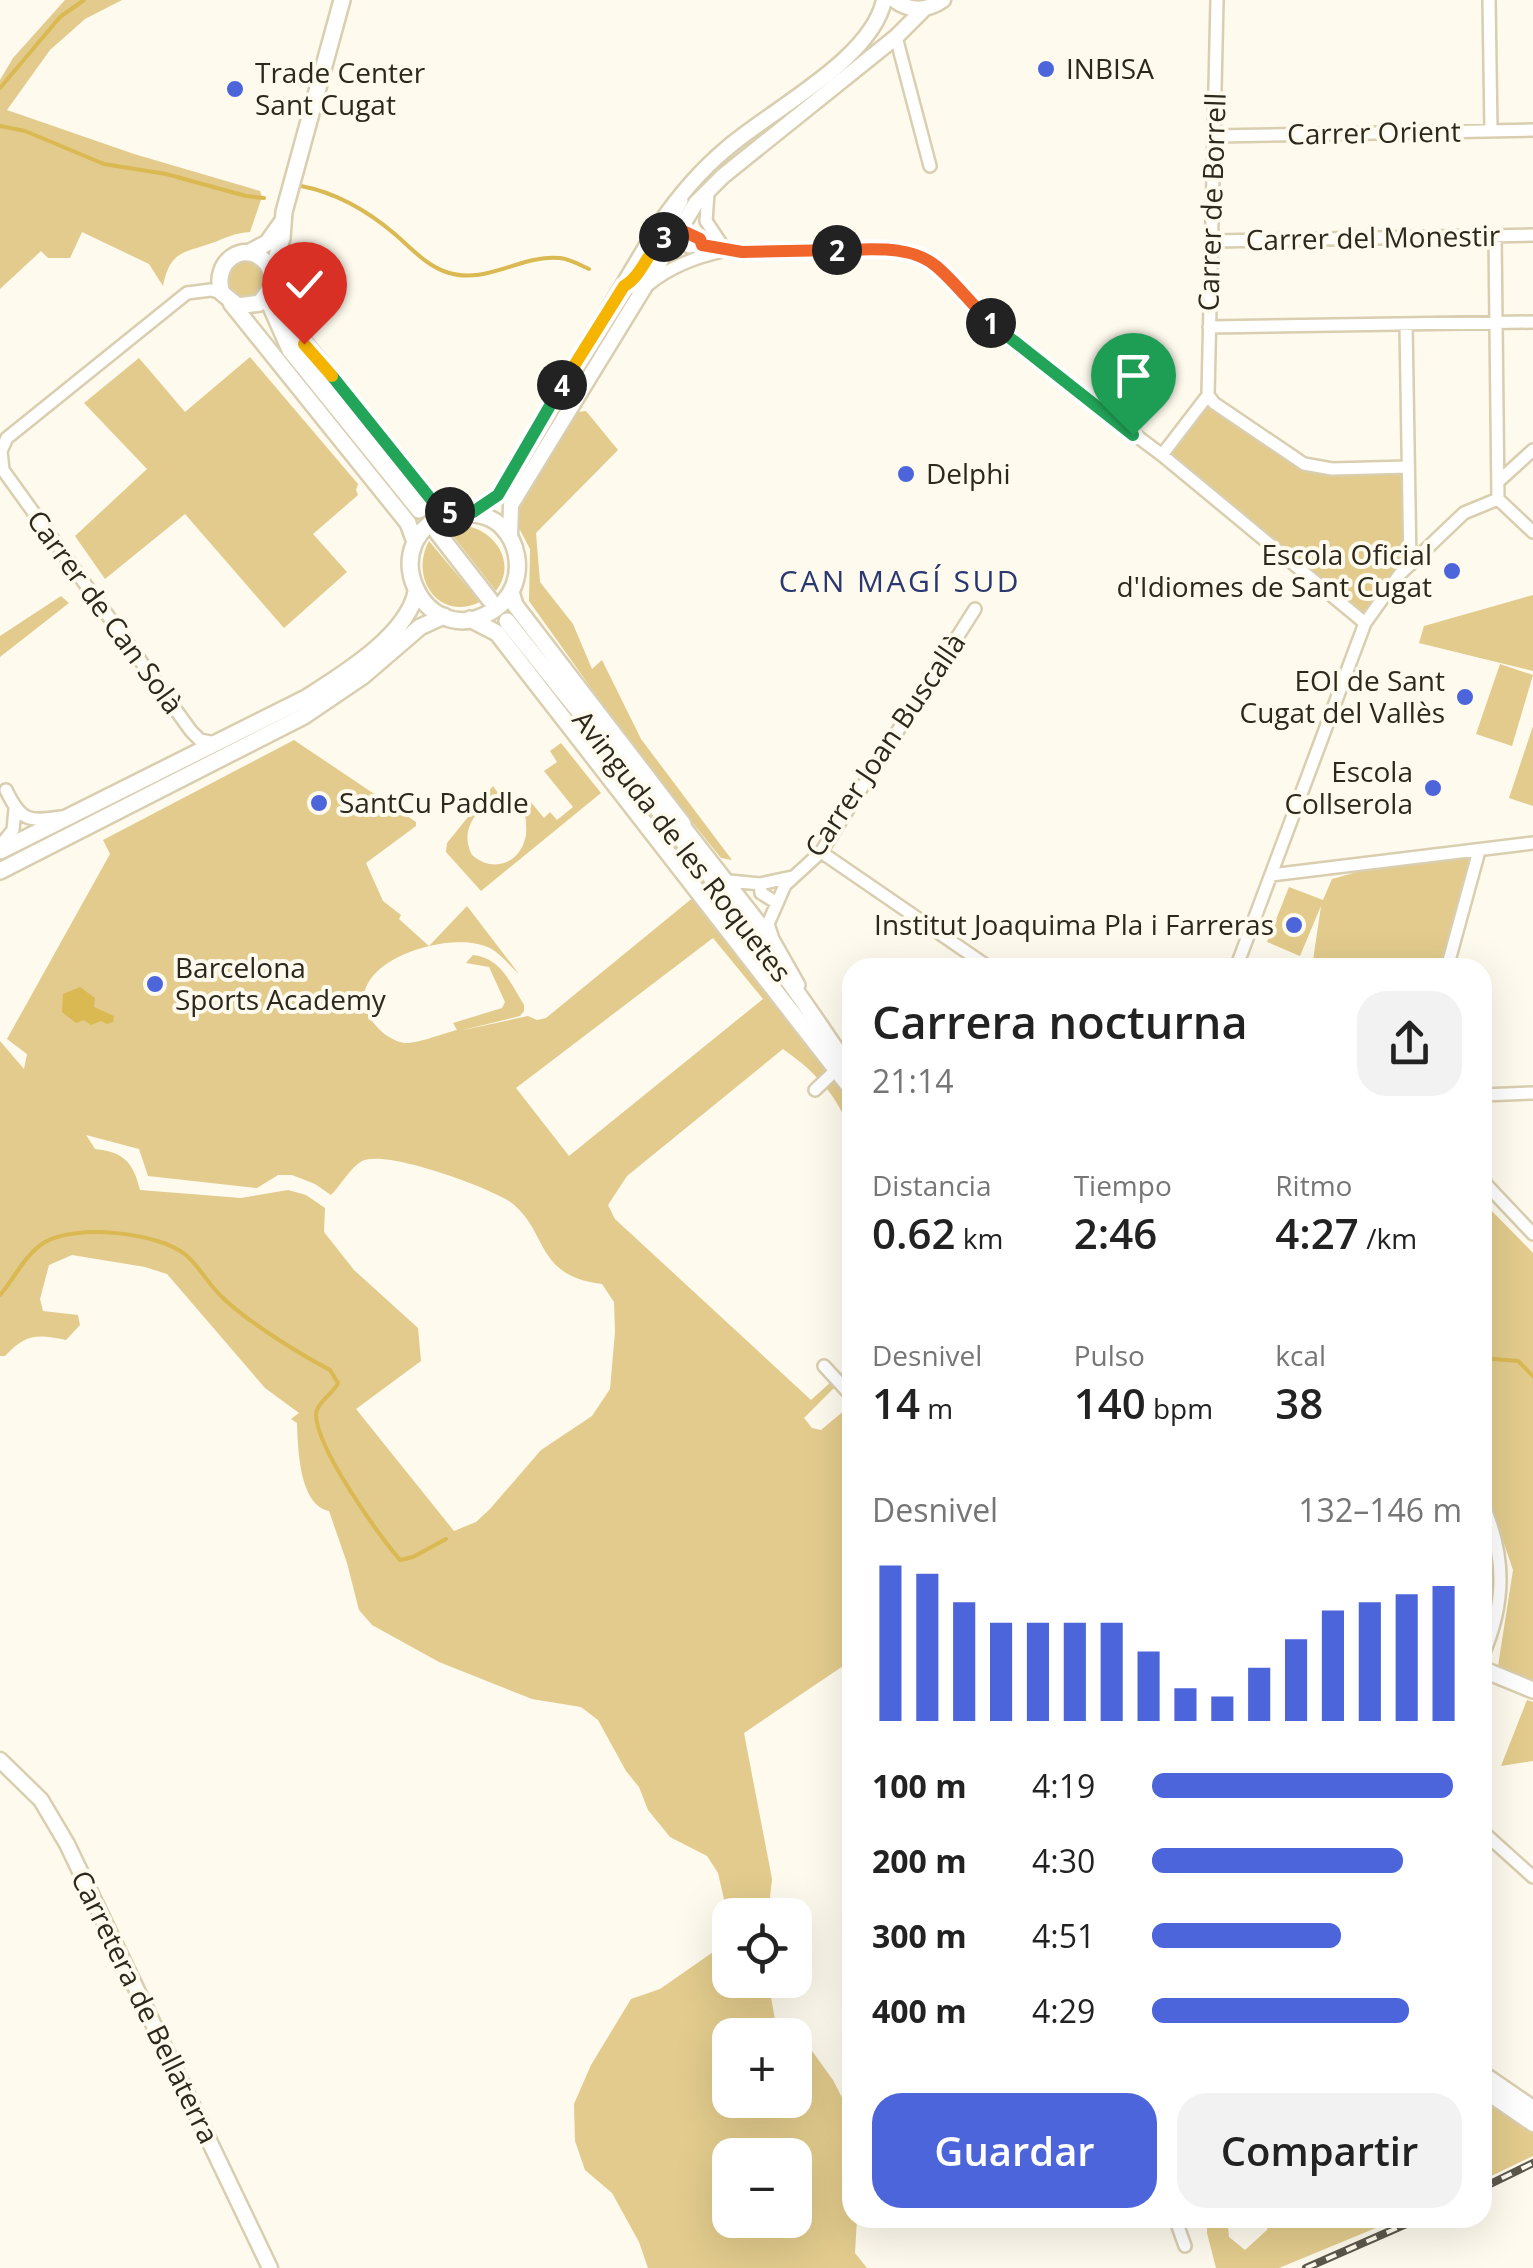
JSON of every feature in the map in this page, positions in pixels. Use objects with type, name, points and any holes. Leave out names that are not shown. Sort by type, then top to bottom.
[{"type":"main road","points":[[231,301],[254,306],[270,285],[283,217],[342,0]]},
{"type":"main road","points":[[283,217],[267,243],[236,255],[222,266],[218,280],[408,523],[415,542]]},
{"type":"main road","points":[[248,253],[264,261],[278,330],[290,350],[419,510]]},
{"type":"main road","points":[[270,285],[304,344],[434,503],[452,512]]},
{"type":"main road","points":[[231,301],[290,350]]},
{"type":"main road","points":[[470,620],[493,611],[511,592],[518,567],[510,537],[492,519],[473,512],[452,512],[433,520],[415,542],[410,562],[416,592],[427,606],[444,616],[470,620],[497,633],[842,1068]]},
{"type":"main road","points":[[437,532],[490,600]]},
{"type":"main road","points":[[0,849],[284,710],[348,670],[406,619],[416,592]]},
{"type":"main road","points":[[511,592],[515,605],[683,824]]},
{"type":"main road","points":[[0,870],[304,716],[362,676],[420,627],[444,616]]},
{"type":"main road","name":"Avinguda de les Roquetes","points":[[507,622],[716,885],[825,1032],[842,1067]]},
{"type":"main road","points":[[1492,1666],[1533,1680]]},
{"type":"main road","points":[[1492,1667],[1533,1690]]},
{"type":"street","points":[[473,512],[498,495],[659,225],[690,184],[726,149],[859,46],[878,23],[884,0]]},
{"type":"street","points":[[894,0],[907,8],[924,9]]},
{"type":"street","points":[[510,537],[511,505],[675,234],[709,190],[896,37],[924,9],[944,0]]},
{"type":"street","name":"Carrer de Borrell","points":[[1211,399],[1209,327],[1217,0]]},
{"type":"street","points":[[1489,0],[1491,131]]},
{"type":"street","points":[[896,37],[930,166]]},
{"type":"street","name":"Carrer Orient","points":[[1215,136],[1533,130]]},
{"type":"street","points":[[675,234],[672,219],[690,184]]},
{"type":"street","points":[[709,190],[706,221],[714,238],[727,251]]},
{"type":"street","points":[[624,286],[632,282],[655,245],[683,231],[700,239],[702,245],[727,251]]},
{"type":"street","points":[[1495,236],[1498,499]]},
{"type":"street","name":"Carrer del Monestir","points":[[1213,241],[1533,236]]},
{"type":"street","points":[[637,296],[666,271],[692,259],[727,251],[883,250],[922,257],[936,266],[1018,347],[1162,455],[1365,623]]},
{"type":"street","name":"Carrer de Can Solà","points":[[216,743],[200,740],[190,731],[3,470],[0,450],[8,438],[187,294],[211,290],[231,301]]},
{"type":"street","points":[[1209,327],[1533,322]]},
{"type":"street","points":[[1406,324],[1410,565]]},
{"type":"street","points":[[1162,455],[1211,399],[1304,464],[1332,470],[1408,467]]},
{"type":"street","points":[[1500,480],[1533,450]]},
{"type":"street","points":[[1240,958],[1365,623],[1384,593],[1464,513],[1498,499]]},
{"type":"street","points":[[1498,499],[1533,532]]},
{"type":"street","name":"Carrer Joan Buscallà","points":[[773,938],[768,924],[792,876],[821,852],[975,609]]},
{"type":"street","points":[[0,849],[13,830],[15,809],[6,790]]},
{"type":"street","points":[[15,809],[34,821],[70,816]]},
{"type":"street","points":[[683,824],[773,938],[825,1032]]},
{"type":"street","points":[[1271,876],[1533,844]]},
{"type":"street","points":[[1450,958],[1479,851]]},
{"type":"street","points":[[821,852],[975,958]]},
{"type":"street","name":"Carrer Joan Buscallà","points":[[729,881],[760,884],[792,876]]},
{"type":"street","points":[[760,884],[761,893],[777,904]]},
{"type":"street","points":[[814,1090],[842,1072]]},
{"type":"street","points":[[1492,1095],[1533,1093]]},
{"type":"street","points":[[1492,1191],[1533,1234]]},
{"type":"street","points":[[824,1366],[842,1386]]},
{"type":"street","points":[[1492,1524],[1502,1575],[1492,1642]]},
{"type":"street","name":"Carretera de Bellaterra","points":[[0,1760],[32,1790],[59,1828],[270,2268]]},
{"type":"street","points":[[1492,1841],[1533,1877]]},
{"type":"street","points":[[1492,2080],[1533,2108]]},
{"type":"street","points":[[1492,2096],[1533,2124]]},
{"type":"street","points":[[1179,2228],[1185,2246]]},
{"type":"shaded area","points":[[65,0],[122,0],[85,19],[50,50],[7,110],[134,154],[260,191],[262,197],[250,232],[179,255],[163,286],[149,264],[82,232],[70,258],[48,258],[41,251],[0,289],[0,80],[13,58]]},
{"type":"shaded area","points":[[246,260],[259,266],[265,279],[259,292],[246,298],[233,292],[227,279],[233,266]]},
{"type":"shaded area","points":[[250,357],[358,484],[358,495],[313,534],[347,572],[284,628],[185,514],[105,579],[75,536],[147,469],[84,403],[139,358],[185,412]]},
{"type":"shaded area","points":[[1208,395],[1304,464],[1408,467],[1410,565],[1365,623],[1162,455]]},
{"type":"shaded area","points":[[586,411],[618,450],[536,533],[540,582],[573,624],[592,669],[602,660],[641,739],[732,860],[721,858],[649,769],[529,601],[530,549],[519,528],[519,510],[577,412]]},
{"type":"shaded area","points":[[461,525],[483,532],[499,548],[504,569],[496,591],[447,528]]},
{"type":"shaded area","points":[[429,541],[480,602],[452,606],[431,593],[423,569]]},
{"type":"shaded area","points":[[1533,595],[1533,671],[1419,643],[1424,626]]},
{"type":"shaded area","points":[[61,596],[69,603],[0,657],[0,636]]},
{"type":"shaded area","points":[[1500,664],[1533,675],[1512,746],[1476,734]]},
{"type":"shaded area","points":[[1533,726],[1533,806],[1509,798]]},
{"type":"shaded area","points":[[294,740],[416,822],[416,826],[366,863],[383,901],[401,915],[399,919],[429,946],[467,906],[519,974],[490,948],[470,943],[420,948],[396,958],[377,971],[366,988],[365,1007],[378,1028],[402,1043],[457,1030],[453,1023],[502,1008],[505,1002],[489,967],[466,963],[473,955],[491,961],[504,972],[524,1011],[520,1016],[459,1031],[528,1016],[546,1018],[695,896],[842,1090],[842,1112],[825,1086],[783,1049],[627,1176],[608,1205],[615,1219],[811,1400],[842,1372],[842,1380],[804,1418],[812,1428],[821,1430],[842,1412],[842,1667],[744,1733],[772,1879],[770,1898],[724,1898],[718,1873],[707,1856],[670,1837],[648,1810],[639,1787],[598,1720],[581,1707],[532,1699],[439,1662],[372,1625],[359,1610],[329,1511],[319,1507],[306,1487],[297,1423],[291,1419],[299,1413],[265,1388],[167,1274],[72,1255],[49,1265],[40,1299],[43,1311],[78,1315],[80,1325],[66,1340],[32,1338],[0,1356],[0,1041],[24,1069],[27,1054],[7,1039],[110,854],[103,840]],"holes":[[[713,938],[763,999],[569,1156],[516,1088]],[[86,1135],[139,1149],[148,1176],[257,1188],[278,1175],[292,1175],[331,1195],[358,1164],[374,1159],[436,1171],[497,1195],[522,1212],[553,1262],[564,1272],[602,1284],[614,1302],[610,1389],[592,1416],[541,1450],[476,1522],[454,1531],[356,1409],[421,1361],[418,1328],[354,1270],[324,1232],[325,1208],[306,1195],[288,1190],[241,1198],[140,1190],[126,1160],[95,1149]]]},
{"type":"shaded area","points":[[561,743],[601,793],[481,891],[446,852],[447,843],[493,786],[498,793],[478,813],[467,836],[472,855],[489,864],[505,863],[519,853],[526,835],[523,802],[530,801],[544,818],[550,812],[557,820],[573,807],[544,771],[557,762],[550,751]]},
{"type":"shaded area","points":[[1479,851],[1450,958],[1313,958],[1321,906],[1300,956],[1267,942],[1289,887],[1323,900],[1332,879],[1400,860]]},
{"type":"shaded area","points":[[80,987],[95,998],[94,1007],[114,1016],[113,1022],[76,1023],[62,1012],[63,994]]},
{"type":"shaded area","points":[[1492,1211],[1533,1253],[1533,1680],[1498,1666],[1513,1570],[1494,1514]]},
{"type":"shaded area","points":[[1527,1700],[1533,1702],[1533,1761],[1501,1766]]},
{"type":"shaded area","points":[[712,1953],[712,1998],[771,1998],[775,2018],[712,2018],[712,2118],[812,2118],[812,2051],[842,2098],[842,2228],[856,2228],[855,2253],[867,2268],[648,2268],[639,2242],[612,2193],[585,2170],[575,2141],[574,2104],[591,2065],[631,1999],[660,1989]]},
{"type":"shaded area","points":[[1492,2102],[1533,2131],[1533,2156],[1492,2176]]},
{"type":"shaded area","points":[[1207,2228],[1228,2228],[1229,2237],[1245,2250],[1268,2228],[1376,2228],[1279,2268],[1216,2268]]},
{"type":"waterway","points":[[0,88],[60,17],[84,0]]},
{"type":"waterway","points":[[0,126],[25,131],[104,164],[166,174],[264,198]]},
{"type":"waterway","points":[[301,186],[328,193],[363,211],[446,272],[475,275],[546,258],[564,259],[589,269]]},
{"type":"waterway","points":[[0,1295],[32,1253],[59,1236],[117,1233],[173,1247],[186,1255],[216,1291],[244,1316],[330,1370],[338,1383],[317,1411],[319,1430],[350,1490],[400,1560],[446,1539]]},
{"type":"waterway","points":[[1492,1359],[1518,1361],[1533,1376]]},
{"type":"railway","points":[[1492,2183],[1533,2163]]},
{"type":"railway","points":[[1306,2268],[1397,2228]]},
{"type":"place","name":"INBISA","points":[[1046,69]]},
{"type":"place","name":"Trade Center Sant Cugat","points":[[235,89]]},
{"type":"place","name":"Delphi","points":[[906,474]]},
{"type":"place","name":"Escola Oficial d'Idiomes de Sant Cugat","points":[[1452,571]]},
{"type":"place","name":"EOI de Sant Cugat del Vallès","points":[[1465,697]]},
{"type":"place","name":"Escola Collserola","points":[[1433,788]]},
{"type":"place","name":"SantCu Paddle","points":[[319,803]]},
{"type":"place","name":"Institut Joaquima Pla i Farreras","points":[[1294,925]]},
{"type":"place","name":"Barcelona Sports Academy","points":[[155,984]]},
{"type":"district","name":"CAN MAGÍ SUD","points":[[900,582]]},
{"type":"route","points":[[304,344],[434,503],[452,512],[473,512],[498,495],[624,286],[632,282],[663,238],[683,231],[700,239],[702,245],[742,252],[904,251],[936,266],[1018,347],[1133,435]]}]
